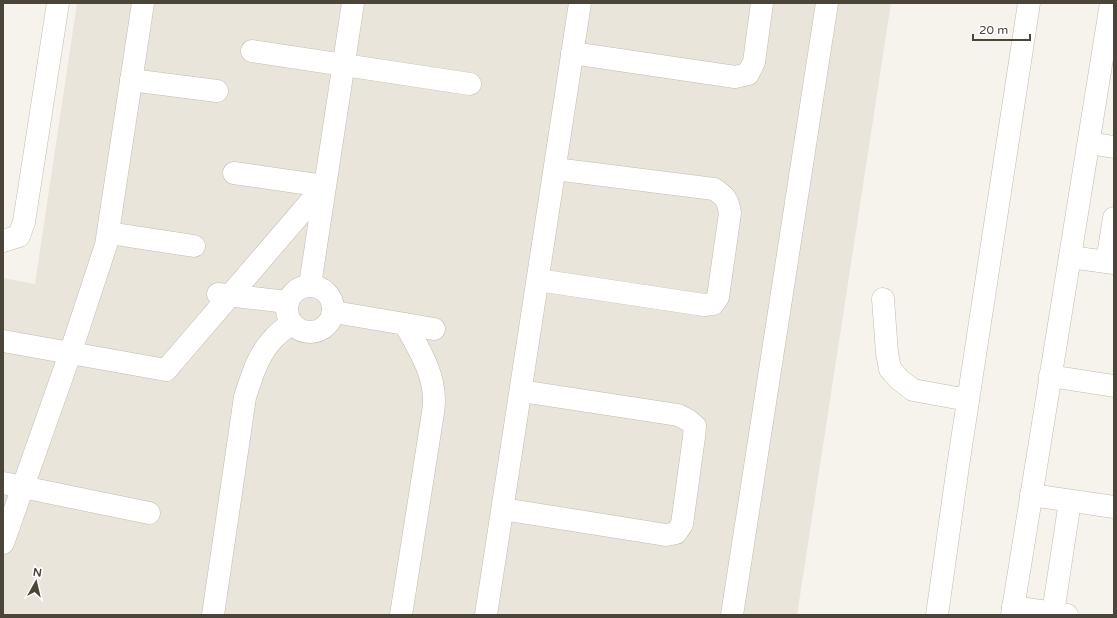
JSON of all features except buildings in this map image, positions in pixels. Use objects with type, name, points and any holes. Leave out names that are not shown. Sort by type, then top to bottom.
[{"type":"street","points":[[3,241],[18,236],[24,222],[58,3]]},
{"type":"street","points":[[3,543],[13,485],[70,354],[106,245],[143,3]]},
{"type":"street","points":[[310,285],[324,186],[354,3]]},
{"type":"street","points":[[490,614],[503,509],[580,3]]},
{"type":"street","points":[[572,53],[735,77],[748,74],[754,62],[762,3]]},
{"type":"street","points":[[732,615],[827,3]]},
{"type":"street","points":[[937,615],[968,400],[1029,3]]},
{"type":"street","points":[[1070,500],[1060,614],[1013,611],[1089,143],[1110,33],[1110,3]]},
{"type":"street","points":[[252,51],[470,84]]},
{"type":"street","points":[[131,80],[217,91]]},
{"type":"street","points":[[1089,143],[1114,147]]},
{"type":"street","points":[[538,280],[704,305],[713,304],[718,297],[730,213],[728,203],[722,194],[714,189],[555,169]]},
{"type":"street","points":[[234,173],[324,186]]},
{"type":"street","points":[[3,341],[166,370],[324,186]]},
{"type":"street","points":[[1070,257],[1111,263],[1114,218]]},
{"type":"street","points":[[109,233],[194,246]]},
{"type":"street","points":[[213,615],[245,397],[254,371],[263,351],[289,313],[290,296],[296,290],[310,285],[325,290],[331,296],[334,304],[334,312],[332,319],[327,326],[320,331],[313,333],[305,332],[297,329],[289,313],[215,293]]},
{"type":"street","points":[[883,298],[887,353],[890,369],[900,380],[913,390],[968,400]]},
{"type":"street","points":[[334,312],[434,328]]},
{"type":"street","points":[[400,615],[434,400],[428,367],[405,324]]},
{"type":"street","points":[[1050,376],[1114,386]]},
{"type":"street","points":[[503,509],[666,535],[676,533],[682,524],[695,426],[688,420],[678,415],[521,392]]},
{"type":"street","points":[[13,485],[149,513]]},
{"type":"street","points":[[1031,495],[1114,507]]},
{"type":"shaded area","points":[[77,3],[891,3],[797,615],[3,615],[3,278],[35,284]]}]
